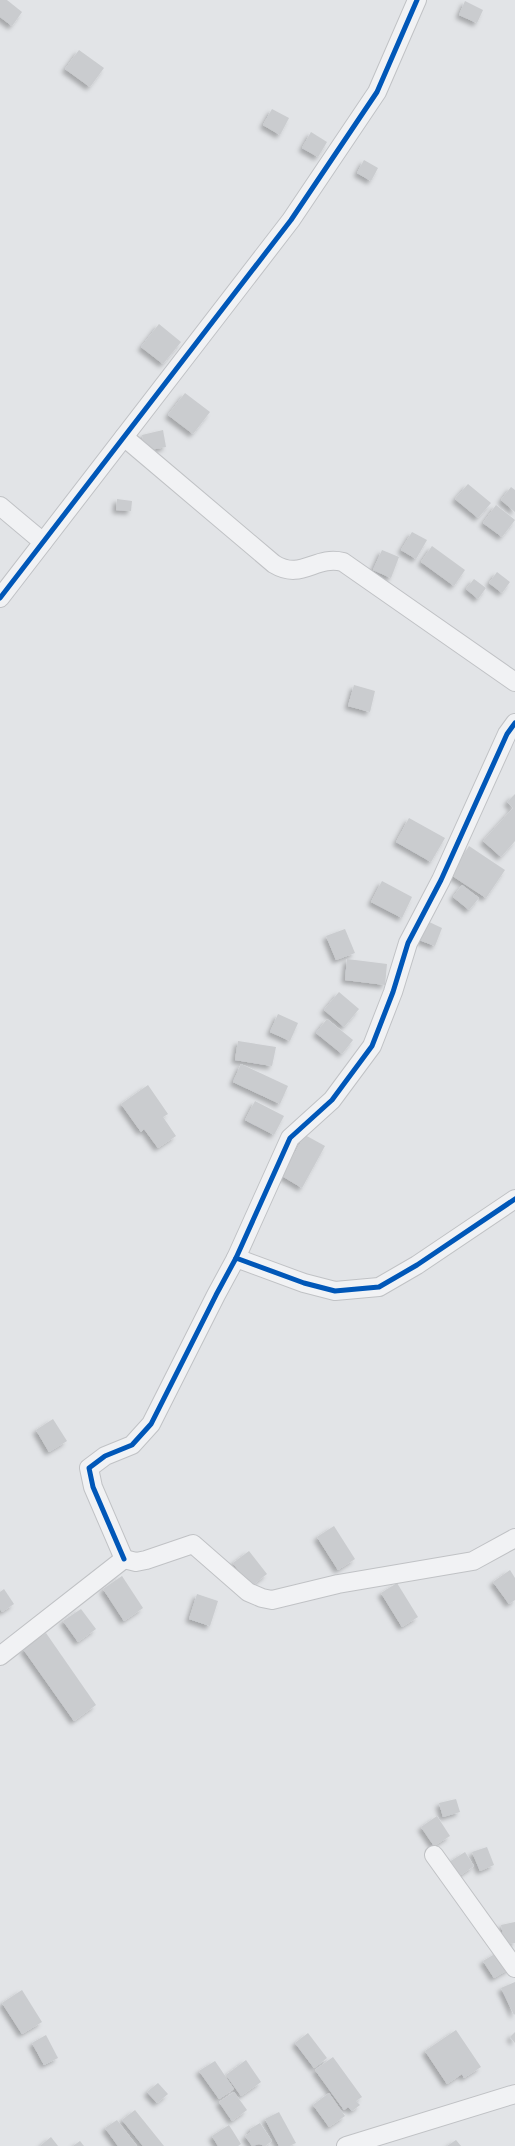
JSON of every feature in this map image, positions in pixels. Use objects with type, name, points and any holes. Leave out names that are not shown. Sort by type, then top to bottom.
[{"type":"street","points":[[0,598],[291,220],[377,92],[417,0]]},
{"type":"street","points":[[124,437],[274,564],[284,570],[296,571],[333,560],[343,562],[515,682]]},
{"type":"street","points":[[0,506],[43,542]]},
{"type":"street","points":[[124,1559],[93,1487],[89,1468],[104,1456],[132,1445],[151,1424],[236,1258],[290,1138],[332,1100],[372,1046],[393,992],[408,943],[441,880],[468,816],[507,734],[515,723]]},
{"type":"street","points":[[236,1258],[304,1283],[335,1291],[379,1287],[417,1264],[515,1199]]},
{"type":"street","points":[[124,1559],[136,1562],[146,1560],[193,1544],[248,1592],[262,1598],[272,1600],[338,1584],[473,1561],[515,1538]]},
{"type":"street","points":[[0,1656],[124,1559]]},
{"type":"street","points":[[434,1854],[515,1968]]},
{"type":"street","points":[[346,2146],[515,2094]]},
{"type":"building","points":[[0,0],[7,0],[22,12],[12,26],[0,17]]},
{"type":"building","points":[[465,1],[483,10],[477,23],[459,15]]},
{"type":"building","points":[[79,50],[104,68],[90,87],[65,69]]},
{"type":"building","points":[[272,109],[289,118],[280,135],[263,125]]},
{"type":"building","points":[[311,132],[327,142],[318,157],[302,148]]},
{"type":"building","points":[[364,160],[378,168],[371,181],[357,173]]},
{"type":"building","points":[[159,324],[181,342],[163,364],[141,347]]},
{"type":"building","points":[[185,393],[210,412],[193,434],[168,415]]},
{"type":"building","points":[[163,430],[166,447],[145,451],[142,435]]},
{"type":"building","points":[[468,484],[491,503],[478,518],[455,499]]},
{"type":"building","points":[[511,487],[515,490],[515,512],[501,500]]},
{"type":"building","points":[[117,499],[132,501],[131,511],[116,510]]},
{"type":"building","points":[[496,505],[515,520],[502,537],[483,523]]},
{"type":"building","points":[[412,532],[427,540],[416,559],[401,550]]},
{"type":"building","points":[[432,546],[465,570],[454,586],[421,562]]},
{"type":"building","points":[[382,550],[399,557],[391,578],[373,570]]},
{"type":"building","points":[[497,572],[510,582],[502,593],[489,583]]},
{"type":"building","points":[[474,579],[486,588],[478,599],[466,589]]},
{"type":"building","points":[[354,685],[375,691],[370,712],[348,706]]},
{"type":"building","points":[[515,794],[515,841],[501,857],[483,841],[513,808],[507,802]]},
{"type":"building","points":[[409,818],[445,838],[431,862],[396,842]]},
{"type":"building","points":[[469,846],[505,870],[486,898],[451,875]]},
{"type":"building","points":[[382,881],[412,897],[402,918],[371,902]]},
{"type":"building","points":[[462,885],[479,898],[469,910],[453,897]]},
{"type":"building","points":[[427,921],[442,928],[435,946],[419,940]]},
{"type":"building","points":[[345,929],[355,953],[336,960],[326,936]]},
{"type":"building","points":[[347,959],[387,964],[385,985],[345,980]]},
{"type":"building","points":[[339,992],[359,1009],[344,1027],[324,1010]]},
{"type":"building","points":[[278,1014],[298,1023],[290,1041],[270,1032]]},
{"type":"building","points":[[327,1019],[353,1040],[342,1054],[316,1033]]},
{"type":"building","points":[[238,1041],[276,1047],[272,1066],[235,1060]]},
{"type":"building","points":[[241,1064],[288,1086],[280,1104],[233,1082]]},
{"type":"building","points":[[148,1085],[168,1114],[163,1117],[176,1136],[158,1148],[144,1129],[141,1132],[121,1104]]},
{"type":"building","points":[[255,1101],[284,1116],[274,1135],[245,1120]]},
{"type":"building","points":[[305,1135],[325,1146],[302,1188],[282,1176]]},
{"type":"building","points":[[53,1419],[67,1441],[49,1452],[36,1430]]},
{"type":"building","points":[[334,1526],[355,1559],[338,1570],[317,1537]]},
{"type":"building","points":[[249,1551],[267,1574],[250,1587],[233,1563]]},
{"type":"building","points":[[510,1570],[515,1578],[515,1600],[509,1604],[493,1582]]},
{"type":"building","points":[[122,1576],[143,1608],[124,1621],[103,1589]]},
{"type":"building","points":[[397,1583],[418,1617],[402,1627],[381,1593]]},
{"type":"building","points":[[4,1589],[14,1604],[2,1612],[0,1609],[0,1592]]},
{"type":"building","points":[[197,1594],[218,1601],[210,1626],[189,1619]]},
{"type":"building","points":[[81,1609],[96,1629],[78,1642],[63,1621]]},
{"type":"building","points":[[46,1633],[96,1705],[74,1721],[23,1649]]},
{"type":"building","points":[[456,1799],[460,1812],[443,1817],[439,1803]]},
{"type":"building","points":[[437,1816],[450,1836],[434,1846],[421,1827]]},
{"type":"building","points":[[487,1847],[494,1865],[480,1871],[472,1852]]},
{"type":"building","points":[[465,1852],[474,1866],[455,1879],[446,1864]]},
{"type":"building","points":[[515,1922],[515,1943],[505,1945],[501,1925]]},
{"type":"building","points":[[500,1951],[511,1968],[494,1978],[483,1961]]},
{"type":"building","points":[[515,1982],[515,2014],[514,2015],[501,1988]]},
{"type":"building","points":[[22,1990],[42,2022],[22,2034],[2,2003]]},
{"type":"building","points":[[456,2030],[481,2067],[464,2078],[462,2074],[447,2084],[425,2051]]},
{"type":"building","points":[[515,2032],[515,2043],[510,2037]]},
{"type":"building","points":[[308,2033],[327,2058],[314,2068],[295,2043]]},
{"type":"building","points":[[46,2035],[58,2058],[44,2065],[32,2043]]},
{"type":"building","points":[[333,2057],[362,2097],[356,2101],[360,2105],[352,2111],[348,2107],[344,2110],[315,2070]]},
{"type":"building","points":[[246,2060],[261,2082],[241,2096],[226,2075]]},
{"type":"building","points":[[215,2061],[234,2089],[219,2099],[199,2071]]},
{"type":"building","points":[[158,2083],[168,2094],[157,2103],[147,2092]]},
{"type":"building","points":[[234,2092],[247,2110],[232,2121],[219,2102]]},
{"type":"building","points":[[329,2093],[345,2116],[329,2127],[313,2105]]},
{"type":"building","points":[[135,2110],[164,2146],[143,2146],[122,2120]]},
{"type":"building","points":[[279,2112],[296,2143],[289,2146],[279,2146],[265,2119]]},
{"type":"building","points":[[117,2120],[137,2146],[118,2146],[105,2128]]},
{"type":"building","points":[[260,2123],[272,2141],[265,2146],[259,2144],[252,2146],[245,2136],[251,2132],[250,2129]]},
{"type":"building","points":[[229,2125],[241,2144],[238,2146],[218,2146],[212,2136]]},
{"type":"building","points":[[51,2137],[58,2146],[40,2146]]},
{"type":"building","points":[[456,2140],[461,2146],[447,2146]]},
{"type":"building","points":[[80,2141],[84,2146],[73,2146]]},
{"type":"cycle path","points":[[0,598],[291,220],[377,92],[417,0]]},
{"type":"cycle path","points":[[236,1258],[290,1138],[332,1100],[372,1046],[393,992],[408,943],[441,880],[507,734],[515,723]]},
{"type":"cycle path","points":[[124,1559],[93,1487],[89,1468],[105,1456],[132,1445],[151,1424],[236,1258],[304,1283],[335,1291],[379,1287],[417,1265],[515,1199]]}]
